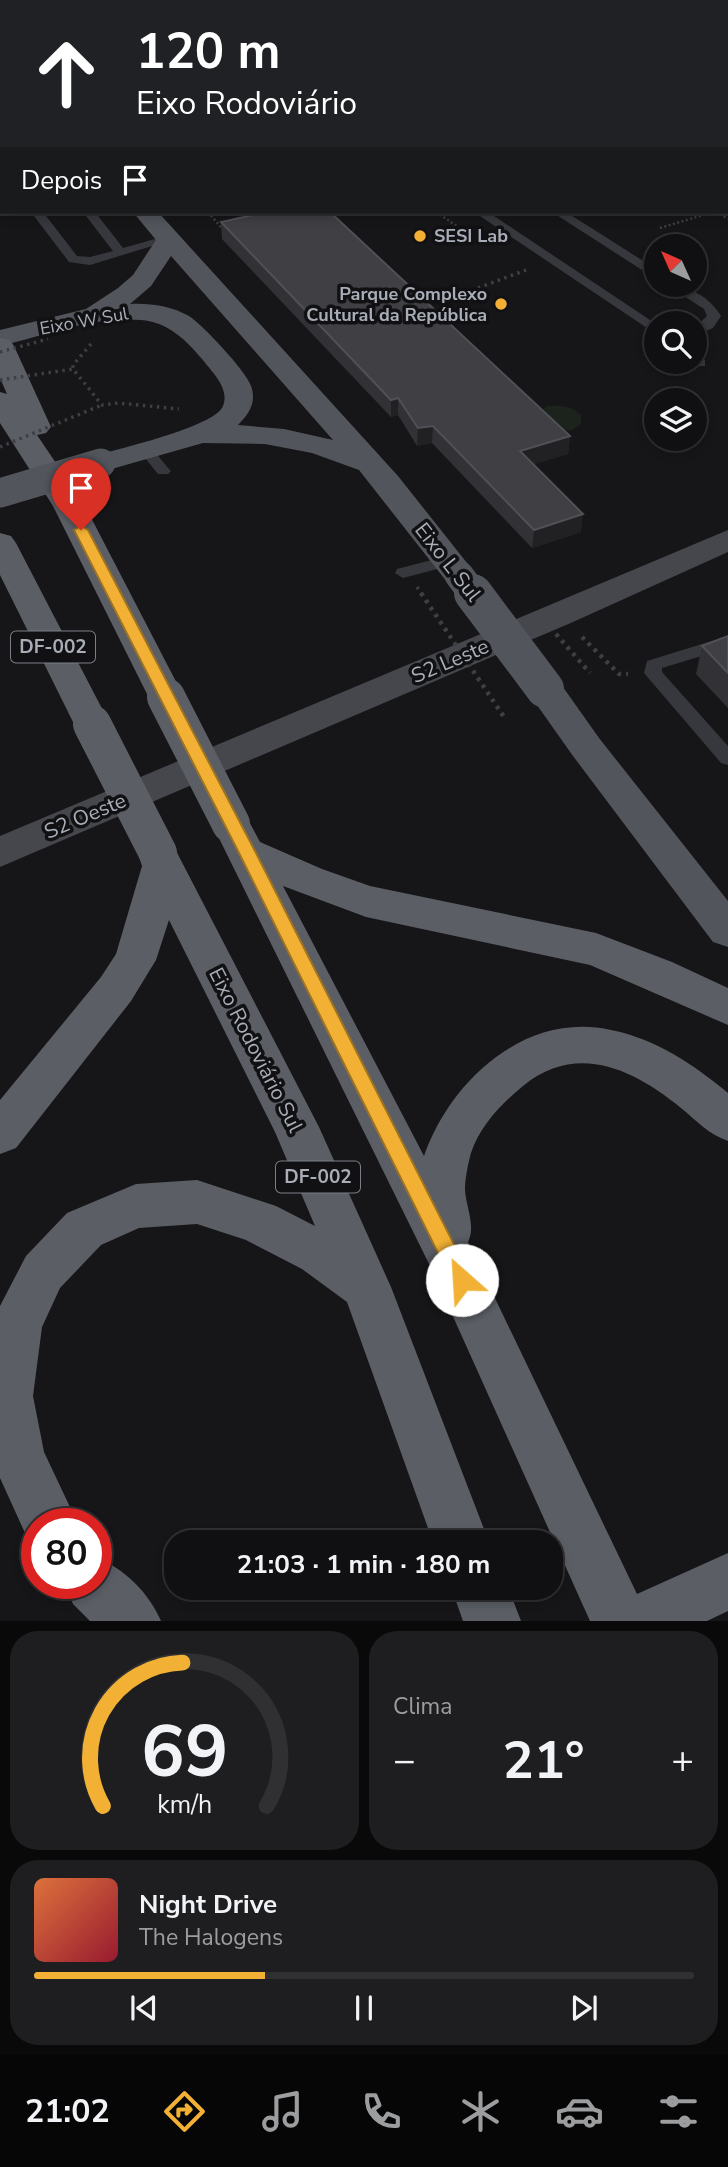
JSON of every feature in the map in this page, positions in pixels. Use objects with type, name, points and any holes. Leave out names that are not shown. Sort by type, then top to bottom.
[{"type":"highway","points":[[0,346],[69,506],[450,1256],[620,1621]]},
{"type":"highway","points":[[0,401],[69,506]]},
{"type":"highway","name":"Eixo Rodoviário Sul","points":[[0,543],[296,1127],[366,1287],[453,1521]]},
{"type":"highway","points":[[239,839],[308,880],[366,901],[596,950],[657,974],[728,1007]]},
{"type":"highway","points":[[0,1134],[116,989],[135,960],[147,926],[160,859]]},
{"type":"highway","points":[[450,1256],[442,1181],[450,1147],[470,1112],[492,1084],[521,1062],[572,1047],[591,1045],[622,1053],[654,1064],[696,1091],[728,1121]]},
{"type":"highway","points":[[42,1508],[18,1457],[7,1396],[17,1325],[43,1272],[84,1229],[136,1206],[197,1202],[259,1223],[318,1253],[366,1287]]},
{"type":"highway","points":[[645,1621],[728,1581]]},
{"type":"highway","points":[[109,1599],[132,1621]]},
{"type":"highway","points":[[484,1600],[492,1621]]},
{"type":"main road","name":"Eixo L Sul","points":[[147,214],[372,466],[453,568],[728,931]]},
{"type":"main road","points":[[87,325],[142,281],[169,239]]},
{"type":"main road","name":"Eixo W Sul","points":[[0,338],[156,312],[179,322],[193,333],[237,385],[239,399],[237,409],[229,420],[155,461],[101,463],[0,493]]},
{"type":"main road","points":[[200,434],[279,436],[327,446],[372,466]]},
{"type":"main road","name":"S2 Leste","points":[[171,779],[561,614],[728,540]]},
{"type":"main road","name":"S2 Oeste","points":[[0,852],[171,779]]},
{"type":"lane","points":[[39,214],[73,259],[90,261],[169,239]]},
{"type":"lane","points":[[91,214],[121,253]]},
{"type":"lane","points":[[483,214],[644,323]]},
{"type":"lane","points":[[561,214],[644,267]]},
{"type":"lane","points":[[694,298],[709,307],[714,316],[707,326]]},
{"type":"lane","points":[[403,573],[453,568]]},
{"type":"lane","points":[[728,642],[653,665],[653,673],[728,758]]},
{"type":"path","points":[[211,214],[227,235]]},
{"type":"path","points":[[660,228],[708,214]]},
{"type":"path","points":[[478,288],[534,268]]},
{"type":"path","points":[[87,325],[81,353],[73,369],[102,405]]},
{"type":"path","points":[[0,352],[48,339]]},
{"type":"path","points":[[0,380],[73,369]]},
{"type":"path","points":[[0,447],[102,405],[118,403],[183,409]]},
{"type":"path","points":[[417,587],[506,720]]},
{"type":"path","points":[[592,648],[619,674]]},
{"type":"shaded area","points":[[548,406],[574,410],[581,415],[581,424],[572,430],[557,432],[537,412]]},
{"type":"building","points":[[258,214],[332,214],[570,436],[520,451],[583,514],[534,530],[433,426],[418,428],[398,398],[391,400],[221,222]]},
{"type":"building","points":[[728,636],[728,673],[702,646]]},
{"type":"place","name":"SESI Lab","points":[[420,236]]},
{"type":"place","name":"Parque Complexo Cultural da República","points":[[501,304]]},
{"type":"route","points":[[81,530],[462,1280]]}]
